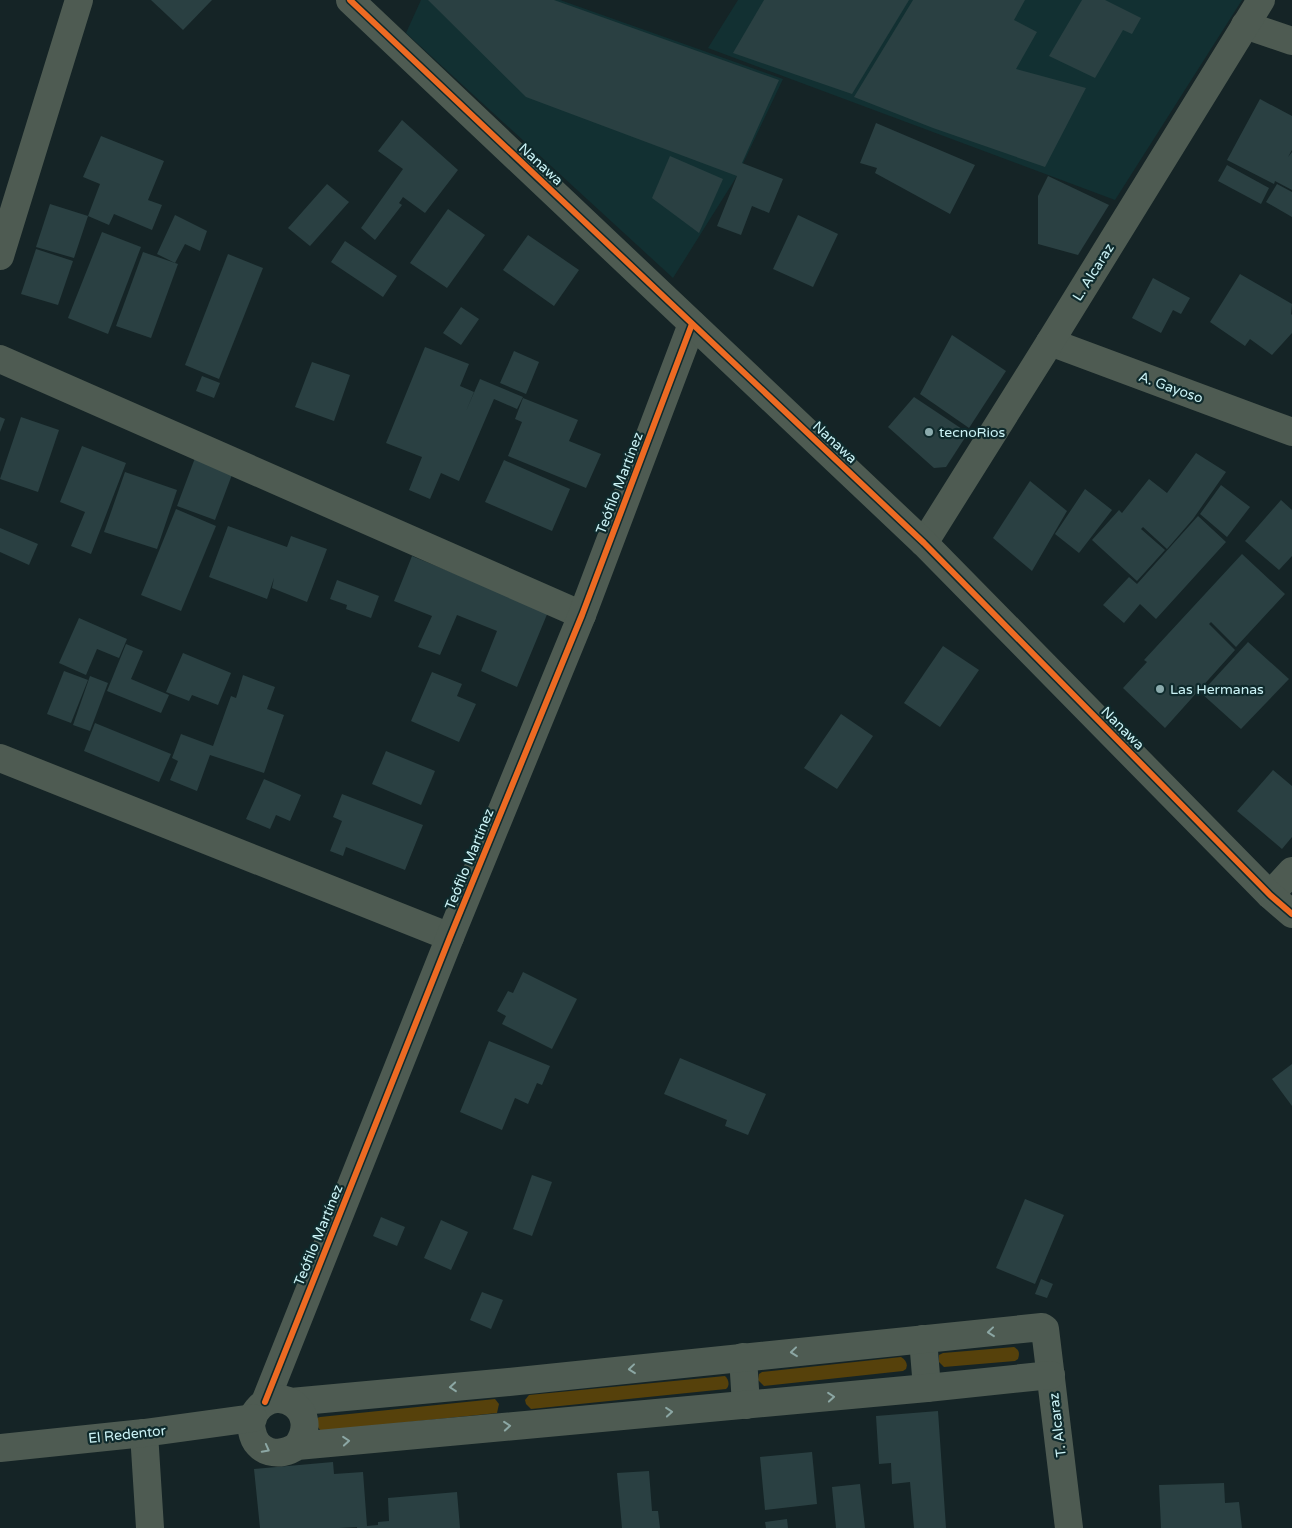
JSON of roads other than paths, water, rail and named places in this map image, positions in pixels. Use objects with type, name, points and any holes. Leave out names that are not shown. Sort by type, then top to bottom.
[{"type":"street","points":[[0,256],[79,0]]},
{"type":"street","name":"Nanawa","points":[[350,0],[924,543],[1270,895],[1292,914]]},
{"type":"street","name":"L. Alcaraz","points":[[924,543],[1261,0]]},
{"type":"street","points":[[1245,25],[1292,41]]},
{"type":"street","name":"Teófilo Martínez","points":[[270,1407],[450,937],[582,615],[692,324]]},
{"type":"street","name":"A. Gayoso","points":[[1050,342],[1292,432]]},
{"type":"street","points":[[0,359],[582,615]]},
{"type":"street","points":[[0,758],[450,937]]},
{"type":"street","points":[[1270,895],[1292,870]]},
{"type":"street","name":"El Redentor","points":[[0,1448],[144,1433],[270,1407],[1039,1326]]},
{"type":"street","name":"T. Alcaraz","points":[[1039,1326],[1045,1329],[1069,1528]]},
{"type":"street","points":[[923,1339],[927,1388]]},
{"type":"street","points":[[743,1357],[746,1405]]},
{"type":"street","points":[[297,1446],[1051,1375]]},
{"type":"street","points":[[270,1407],[298,1407],[303,1415],[305,1431],[297,1446],[290,1451],[272,1453],[256,1443],[252,1435],[251,1425],[270,1407]]},
{"type":"street","points":[[144,1433],[150,1528]]},
{"type":"place","name":"tecnoRios","points":[[929,432]]},
{"type":"place","name":"Las Hermanas","points":[[1160,689]]}]
